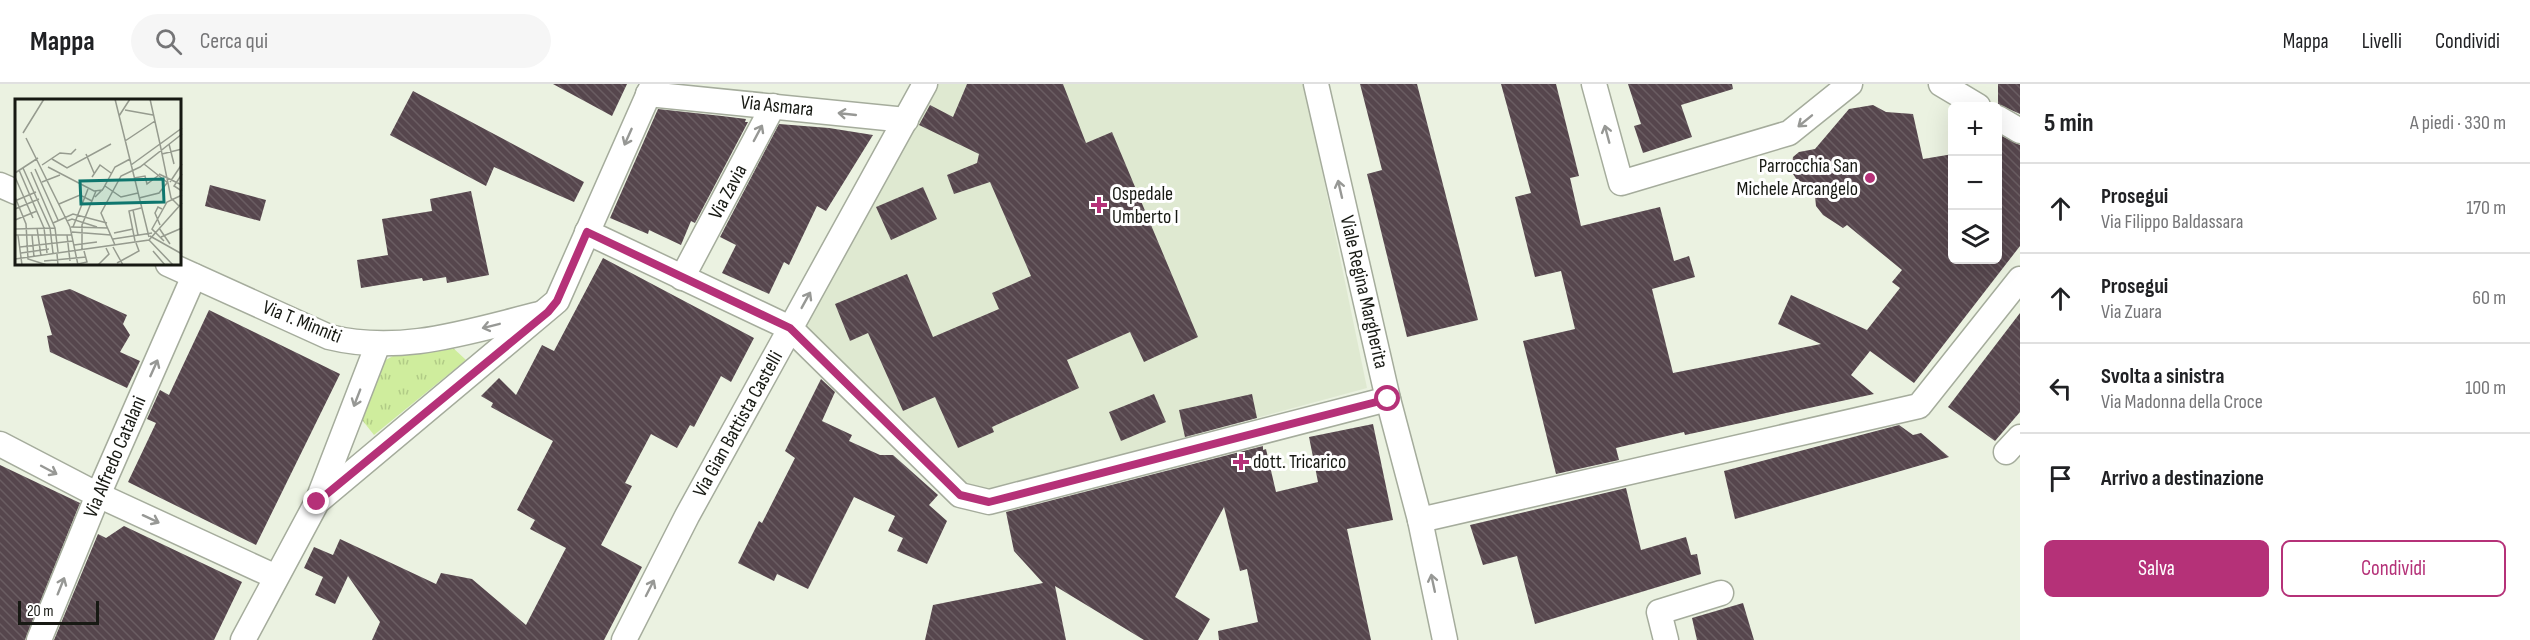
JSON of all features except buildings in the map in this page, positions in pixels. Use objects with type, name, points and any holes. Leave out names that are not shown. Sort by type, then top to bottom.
[{"type":"street","name":"Via Gian Battista Castelli","points":[[624,640],[687,516],[925,84]]},
{"type":"street","name":"Viale Regina Margherita","points":[[1316,84],[1388,399],[1420,520],[1445,640]]},
{"type":"street","points":[[1594,84],[1620,183],[1789,133],[1850,84]]},
{"type":"street","points":[[1941,84],[1971,102]]},
{"type":"street","name":"Via Asmara","points":[[650,89],[773,106],[906,120]]},
{"type":"street","points":[[317,502],[548,312],[557,301],[650,89]]},
{"type":"street","name":"Via Zavia","points":[[682,278],[773,106]]},
{"type":"street","points":[[2002,120],[2020,131]]},
{"type":"street","points":[[0,184],[15,192]]},
{"type":"street","points":[[587,232],[790,328],[960,495],[989,502],[1388,399]]},
{"type":"street","name":"Via T. Minniti","points":[[172,266],[329,337],[350,342],[404,345],[548,312]]},
{"type":"street","name":"Via Alfredo Catalani","points":[[39,640],[98,495],[194,276]]},
{"type":"street","points":[[1420,520],[1919,406],[2020,279]]},
{"type":"street","points":[[243,640],[317,502],[378,344]]},
{"type":"street","points":[[0,444],[98,495],[276,577]]},
{"type":"street","points":[[1666,640],[1659,612],[1721,593]]},
{"type":"shaded area","name":"Ospedale Umberto I","points":[[938,84],[1304,84],[1367,388],[989,490],[967,486],[799,326]]},
{"type":"green space","points":[[450,345],[466,360],[374,435],[359,416],[384,361],[400,352]]},
{"type":"place","name":"Parrocchia San Michele Arcangelo","points":[[1870,178]]},
{"type":"place","name":"Ospedale Umberto I","points":[[1099,205]]},
{"type":"place","name":"dott. Tricarico","points":[[1241,462]]},
{"type":"route","points":[[317,502],[548,312],[557,301],[587,232],[790,328],[960,495],[989,502],[1388,399]]}]
